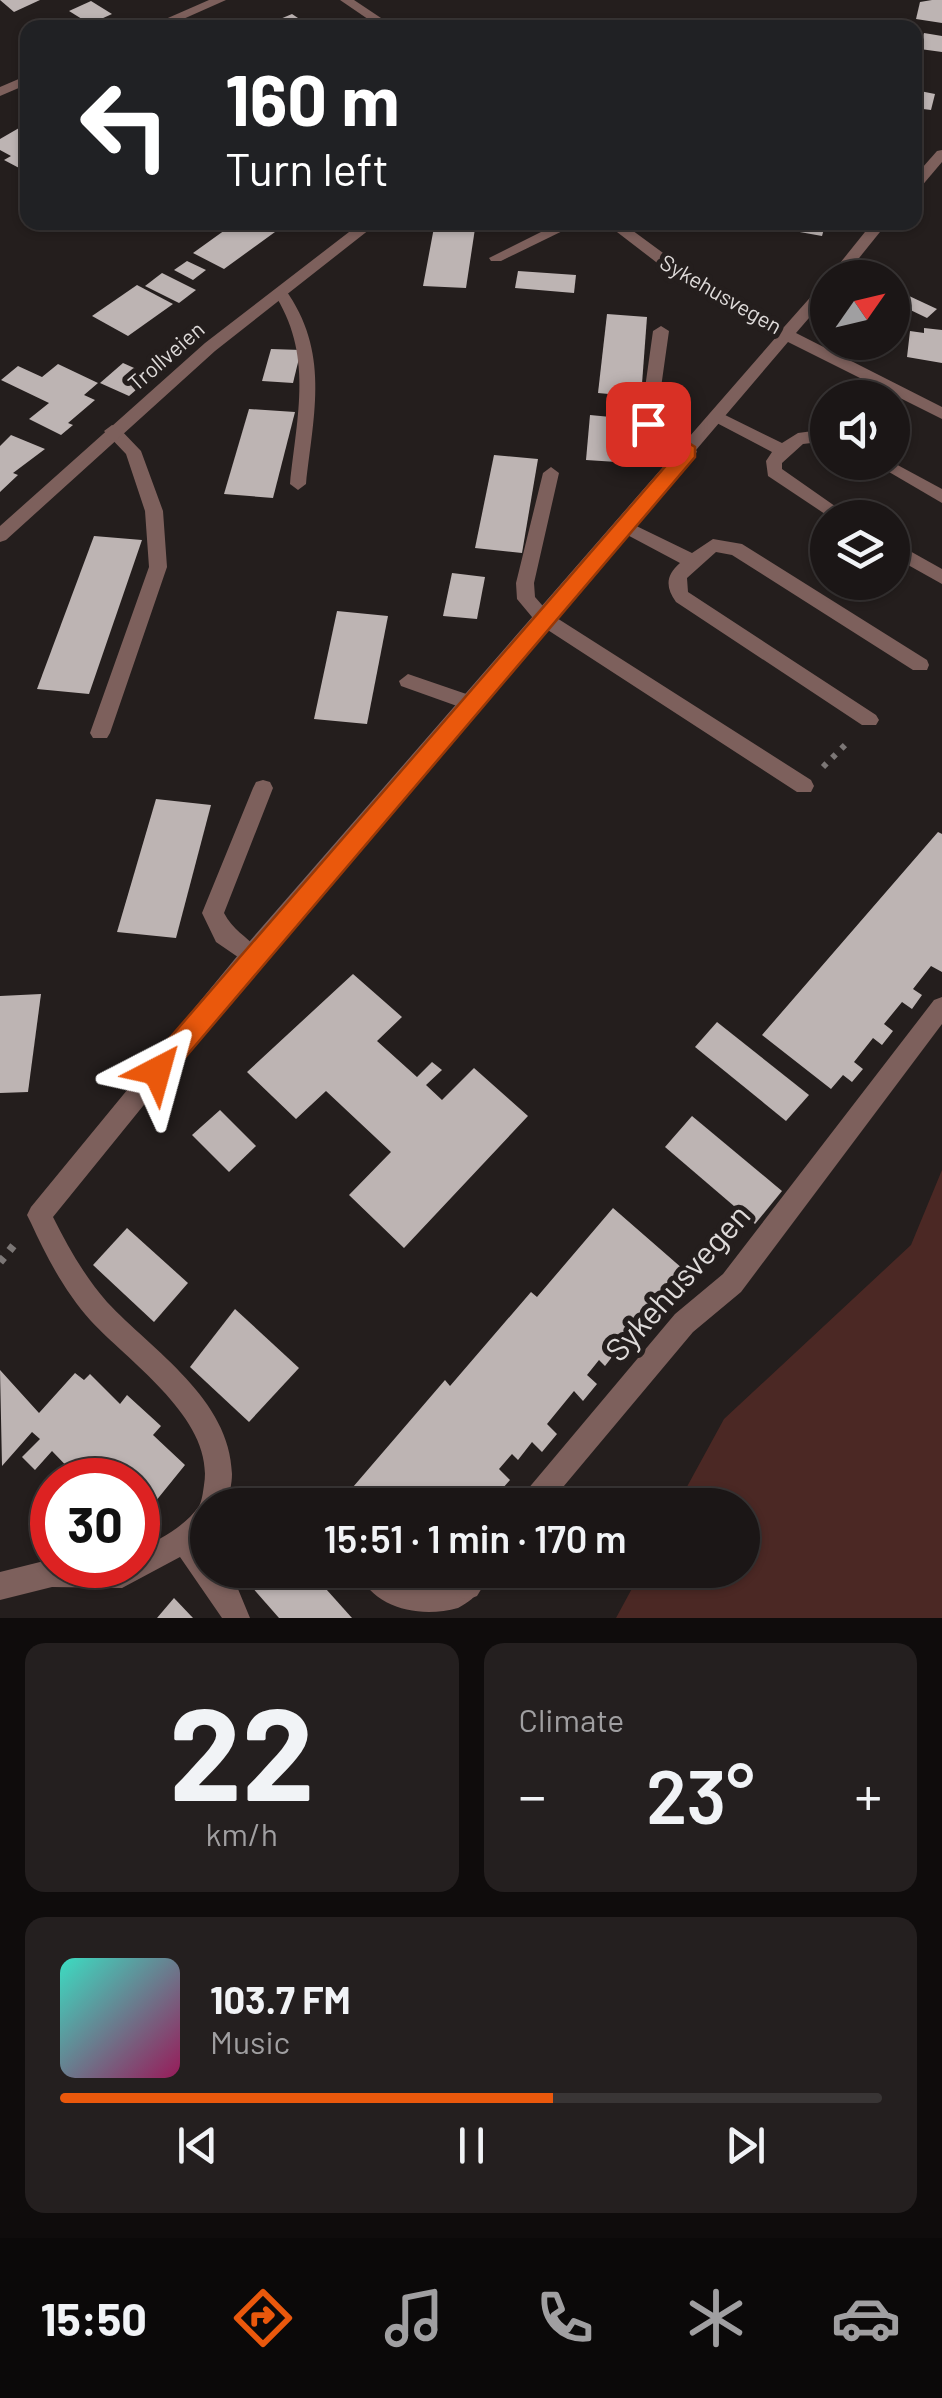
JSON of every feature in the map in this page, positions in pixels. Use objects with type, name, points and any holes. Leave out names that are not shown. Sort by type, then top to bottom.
[{"type":"street","points":[[170,20],[220,0]]},
{"type":"street","points":[[346,0],[377,20]]},
{"type":"street","points":[[922,176],[942,154]]},
{"type":"street","name":"Trollveien","points":[[0,536],[112,432],[280,292],[361,230]]},
{"type":"street","points":[[496,258],[557,230]]},
{"type":"street","name":"Sykehusvegen","points":[[622,230],[686,277],[942,414]]},
{"type":"street","points":[[850,260],[875,230]]},
{"type":"street","points":[[280,292],[305,332],[308,360],[298,484]]},
{"type":"street","points":[[217,1488],[219,1473],[214,1441],[198,1414],[64,1267],[39,1215],[251,956],[810,308]]},
{"type":"street","points":[[661,331],[648,424],[656,434],[688,452]]},
{"type":"street","points":[[719,417],[784,451]]},
{"type":"street","points":[[100,733],[158,567],[154,511],[133,451],[112,432]]},
{"type":"street","points":[[810,436],[784,451],[774,461],[774,472],[817,500]]},
{"type":"street","points":[[551,474],[524,583],[526,599],[543,618],[804,786]]},
{"type":"street","points":[[910,479],[942,497]]},
{"type":"street","points":[[624,526],[690,561]]},
{"type":"street","points":[[869,720],[682,597],[676,581],[690,561],[713,546],[736,550],[920,664]]},
{"type":"street","points":[[910,557],[942,576]]},
{"type":"street","points":[[408,681],[470,702]]},
{"type":"street","points":[[251,956],[224,934],[213,913],[263,788]]},
{"type":"street","name":"Sykehusvegen","points":[[545,1488],[684,1322],[732,1283],[942,1007]]},
{"type":"street","points":[[0,1586],[52,1573],[122,1574],[190,1534]]},
{"type":"street","points":[[184,1540],[228,1598],[236,1618]]},
{"type":"street","points":[[387,1588],[420,1607],[443,1605],[462,1588]]},
{"type":"shaded area","points":[[942,1170],[942,1618],[616,1618],[632,1588],[760,1588],[760,1488],[686,1488],[724,1419],[911,1245]]},
{"type":"building","points":[[0,0],[40,0],[14,12]]},
{"type":"building","points":[[942,0],[942,23],[916,19],[920,2]]},
{"type":"building","points":[[91,1],[112,14],[99,20],[84,20],[69,11]]},
{"type":"building","points":[[292,14],[301,20],[278,20]]},
{"type":"building","points":[[924,33],[942,36],[942,52],[922,49]]},
{"type":"building","points":[[922,91],[935,94],[931,110],[922,109]]},
{"type":"building","points":[[20,129],[20,168],[4,160],[11,156],[0,150],[0,139]]},
{"type":"building","points":[[225,230],[275,232],[224,269],[193,253]]},
{"type":"building","points":[[434,230],[475,230],[466,288],[423,286]]},
{"type":"building","points":[[788,230],[824,230],[822,236]]},
{"type":"building","points":[[187,261],[206,270],[193,280],[174,270]]},
{"type":"building","points":[[518,271],[576,275],[574,293],[515,288]]},
{"type":"building","points":[[162,273],[196,290],[179,303],[145,286]]},
{"type":"building","points":[[137,285],[173,304],[128,336],[92,316]]},
{"type":"building","points":[[910,296],[937,309],[927,318],[910,310]]},
{"type":"building","points":[[607,314],[647,317],[641,397],[598,393]]},
{"type":"building","points":[[924,328],[942,330],[942,363],[910,358],[910,331],[924,333]]},
{"type":"building","points":[[271,349],[301,350],[293,383],[262,381]]},
{"type":"building","points":[[123,363],[152,376],[129,396],[100,383]]},
{"type":"building","points":[[58,364],[98,383],[84,395],[95,400],[68,423],[73,425],[61,435],[29,419],[49,403],[1,380],[18,366],[42,377]]},
{"type":"building","points":[[249,409],[295,412],[273,498],[224,494]]},
{"type":"building","points":[[590,415],[621,418],[617,462],[586,460]]},
{"type":"building","points":[[11,435],[45,449],[13,473],[18,475],[0,492],[0,446]]},
{"type":"building","points":[[494,455],[538,459],[522,553],[475,548]]},
{"type":"building","points":[[94,536],[142,540],[89,694],[37,689]]},
{"type":"building","points":[[452,573],[485,577],[477,619],[443,616]]},
{"type":"building","points":[[337,611],[388,616],[367,724],[314,719]]},
{"type":"building","points":[[156,799],[211,805],[176,938],[117,932]]},
{"type":"building","points":[[938,832],[942,834],[942,972],[931,966],[913,989],[922,995],[912,1009],[902,1002],[884,1024],[893,1031],[882,1045],[873,1038],[854,1062],[863,1069],[852,1082],[843,1075],[831,1089],[762,1035]]},
{"type":"building","points":[[353,974],[402,1017],[377,1041],[417,1077],[432,1062],[442,1070],[426,1085],[442,1100],[474,1068],[528,1116],[404,1248],[349,1195],[391,1152],[326,1091],[296,1119],[247,1072]]},
{"type":"building","points":[[41,994],[28,1092],[0,1093],[0,996]]},
{"type":"building","points":[[717,1022],[809,1095],[786,1121],[695,1047]]},
{"type":"building","points":[[220,1110],[256,1146],[229,1172],[192,1135]]},
{"type":"building","points":[[692,1116],[782,1191],[755,1224],[665,1147]]},
{"type":"building","points":[[613,1208],[683,1269],[669,1286],[680,1295],[667,1310],[657,1301],[632,1332],[642,1341],[630,1357],[619,1348],[605,1366],[599,1360],[587,1375],[597,1384],[583,1401],[574,1391],[547,1424],[557,1434],[542,1452],[532,1442],[518,1460],[512,1454],[499,1469],[510,1480],[503,1488],[354,1488],[445,1380],[450,1386],[531,1292],[537,1297]]},
{"type":"building","points":[[127,1228],[188,1283],[154,1322],[93,1265]]},
{"type":"building","points":[[235,1309],[299,1368],[249,1422],[190,1367]]},
{"type":"building","points":[[0,1370],[39,1413],[75,1373],[84,1380],[90,1374],[120,1404],[127,1395],[161,1426],[153,1435],[185,1465],[160,1496],[160,1458],[59,1458],[52,1451],[46,1458],[30,1458],[30,1465],[22,1457],[40,1439],[32,1432],[2,1466]]},
{"type":"building","points":[[253,1588],[325,1588],[352,1618],[279,1618]]},
{"type":"building","points":[[174,1598],[193,1618],[157,1618]]},
{"type":"route","points":[[157,1071],[251,956],[688,452],[656,434],[648,424]]}]
